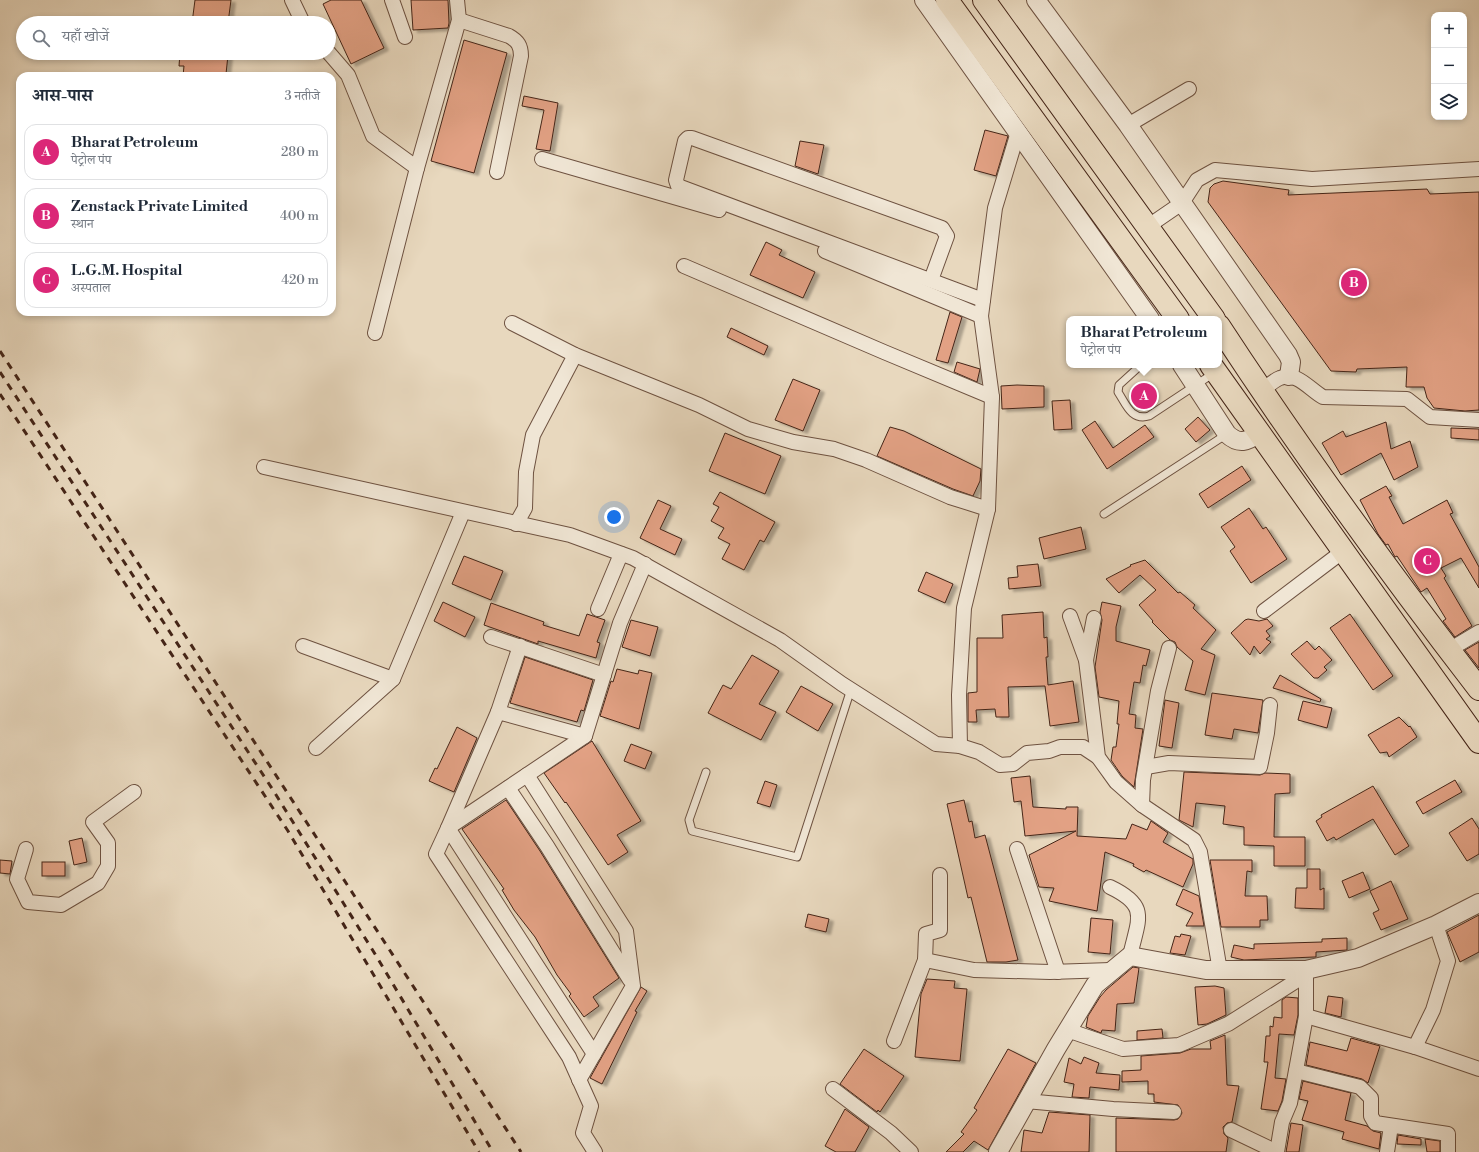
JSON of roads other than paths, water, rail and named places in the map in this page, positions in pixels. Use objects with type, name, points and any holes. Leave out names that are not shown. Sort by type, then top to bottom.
[{"type":"main road","points":[[947,0],[1176,316]]},
{"type":"main road","points":[[990,2],[1147,227],[1212,316]]},
{"type":"main road","points":[[1222,331],[1262,391],[1364,535],[1479,689]]},
{"type":"main road","points":[[1213,369],[1342,552],[1479,742]]},
{"type":"street","points":[[292,0],[300,16]]},
{"type":"street","points":[[392,0],[405,37]]},
{"type":"street","points":[[375,334],[417,168],[459,20],[457,0]]},
{"type":"street","points":[[924,0],[1148,316]]},
{"type":"street","points":[[1036,0],[1128,125],[1288,355],[1291,362],[1289,376]]},
{"type":"street","points":[[459,20],[516,39],[521,47],[521,56],[497,172]]},
{"type":"street","points":[[335,60],[348,75],[373,136],[417,168]]},
{"type":"street","points":[[1128,125],[1189,89]]},
{"type":"street","points":[[960,746],[959,695],[964,608],[988,509],[992,397],[981,316],[995,208],[1018,132]]},
{"type":"street","points":[[931,280],[946,236],[942,228],[692,138],[688,138],[685,141],[676,180],[678,186],[983,300]]},
{"type":"street","points":[[542,159],[720,210],[790,236],[981,316]]},
{"type":"street","points":[[1147,227],[1182,204],[1197,180],[1215,170],[1312,179],[1479,169]]},
{"type":"street","points":[[684,266],[992,397]]},
{"type":"street","points":[[512,323],[575,355],[699,405],[748,429],[793,442],[834,449],[866,460],[950,497],[988,509]]},
{"type":"street","points":[[516,524],[524,508],[526,472],[533,435],[575,355]]},
{"type":"street","points":[[1184,368],[1227,434],[1234,440],[1240,442],[1249,440],[1259,433]]},
{"type":"street","points":[[1262,391],[1281,378],[1289,376],[1298,378],[1315,393],[1323,397],[1407,399],[1430,417],[1479,420]]},
{"type":"street","points":[[264,467],[570,535],[621,554],[644,564],[780,640],[851,689],[936,744],[960,746],[979,752],[1000,765],[1013,764],[1027,753],[1049,751],[1060,747],[1083,747],[1098,757],[1116,782],[1142,805],[1194,840],[1200,852],[1220,971]]},
{"type":"street","points":[[316,748],[393,679],[463,512]]},
{"type":"street","points":[[1264,611],[1342,552]]},
{"type":"street","points":[[598,609],[621,554]]},
{"type":"street","points":[[448,828],[584,736],[620,623],[644,564]]},
{"type":"street","points":[[1070,616],[1086,660],[1098,757]]},
{"type":"street","points":[[1086,660],[1094,618]]},
{"type":"street","points":[[1449,650],[1479,632]]},
{"type":"street","points":[[491,637],[604,675]]},
{"type":"street","points":[[303,646],[393,679]]},
{"type":"street","points":[[520,646],[498,712],[436,854],[569,1057],[591,1106],[583,1133],[595,1152]]},
{"type":"street","points":[[1142,805],[1143,780],[1158,691],[1169,648]]},
{"type":"street","points":[[1146,767],[1169,763],[1260,767],[1267,733],[1270,705]]},
{"type":"street","points":[[498,712],[584,736]]},
{"type":"street","points":[[527,775],[626,931],[634,986],[579,1080]]},
{"type":"street","points":[[508,788],[547,846],[634,986]]},
{"type":"street","points":[[26,849],[17,879],[28,902],[61,905],[98,883],[108,866],[108,843],[93,822],[134,792]]},
{"type":"street","points":[[448,828],[594,1054]]},
{"type":"street","points":[[1017,849],[1058,972]]},
{"type":"street","points":[[894,1041],[925,960],[926,934],[940,930],[940,875]]},
{"type":"street","points":[[998,1152],[1026,1101],[1095,985],[1111,970],[1130,956],[1139,916],[1136,903],[1125,894],[1110,887]]},
{"type":"street","points":[[1130,956],[1206,970],[1307,972],[1358,958],[1436,925],[1479,903]]},
{"type":"street","points":[[1415,1047],[1433,1010],[1448,961],[1436,925]]},
{"type":"street","points":[[925,960],[974,970],[1058,972],[1111,970]]},
{"type":"street","points":[[1231,1130],[1277,1152],[1282,1122],[1290,1103],[1306,1016],[1307,972]]},
{"type":"street","points":[[1068,1030],[1123,1049],[1179,1045],[1228,1024],[1307,972]]},
{"type":"street","points":[[1306,1016],[1415,1047],[1479,1069]]},
{"type":"street","points":[[1296,1070],[1360,1087],[1371,1098],[1371,1116],[1375,1124],[1448,1134],[1448,1152]]},
{"type":"street","points":[[833,1089],[891,1133],[911,1152]]},
{"type":"street","points":[[1026,1101],[1113,1109],[1174,1112]]},
{"type":"street","points":[[1387,1152],[1391,1126]]},
{"type":"lane","points":[[1138,368],[1118,388],[1118,392],[1133,415],[1138,418],[1149,416],[1196,386],[1213,369]]},
{"type":"lane","points":[[1104,514],[1227,434]]},
{"type":"lane","points":[[706,772],[689,820],[692,831],[796,857],[851,689]]},
{"type":"railway","points":[[0,351],[521,1152]]},
{"type":"railway","points":[[0,372],[273,790],[375,954],[493,1152]]},
{"type":"railway","points":[[0,394],[288,831],[479,1152]]},
{"type":"place","name":"Zenstack Private Limited","points":[[1354,283]]},
{"type":"place","name":"Bharat Petroleum","points":[[1144,396]]},
{"type":"place","name":"L.G.M. Hospital","points":[[1427,561]]}]
